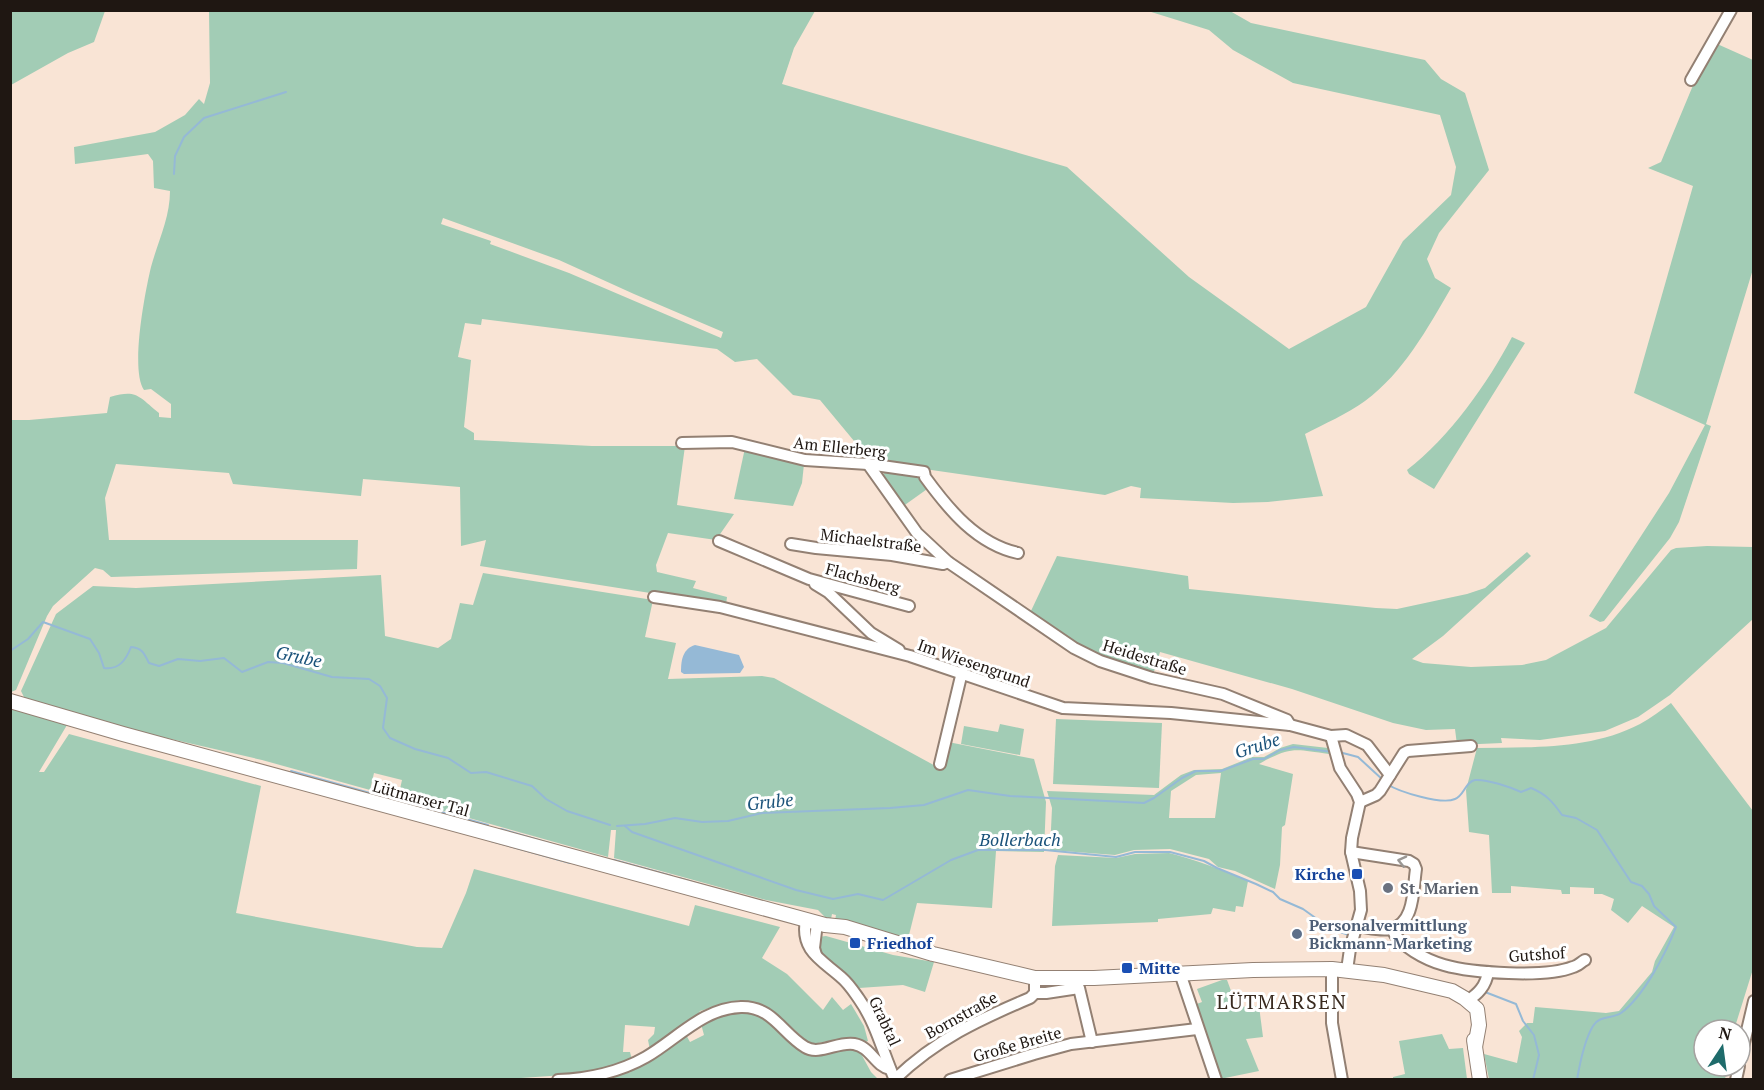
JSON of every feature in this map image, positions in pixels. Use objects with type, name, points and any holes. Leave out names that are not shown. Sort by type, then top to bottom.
[{"type":"main road","name":"Lütmarser Tal","points":[[10,701],[96,727],[816,922],[842,934],[898,950],[933,954],[1035,978],[1347,970]]},
{"type":"main road","points":[[1347,970],[1384,975],[1445,990],[1460,995],[1477,1009],[1479,1018],[1475,1047],[1480,1080]]},
{"type":"street","points":[[1691,80],[1731,10]]},
{"type":"street","name":"Am Ellerberg","points":[[682,443],[732,442],[805,460],[868,464],[924,472],[925,477],[950,510],[1000,549],[1018,554]]},
{"type":"street","name":"Heidestraße","points":[[868,464],[918,533],[948,562],[1074,648],[1100,662],[1152,678],[1223,694],[1287,720],[1290,725],[1332,741],[1346,735],[1367,744],[1387,780]]},
{"type":"street","name":"Flachsberg","points":[[719,541],[809,579],[909,606]]},
{"type":"street","name":"Michaelstraße","points":[[791,544],[892,555],[943,564],[948,562]]},
{"type":"street","name":"Flachsberg","points":[[809,579],[828,592],[871,633],[910,656]]},
{"type":"street","name":"Im Wiesengrund","points":[[654,597],[720,607],[910,656],[1063,708],[1171,712],[1290,725]]},
{"type":"street","points":[[940,764],[962,672]]},
{"type":"street","points":[[1332,741],[1336,757],[1360,802],[1351,852],[1360,891],[1361,910],[1350,949],[1347,970]]},
{"type":"street","points":[[1360,802],[1376,795],[1404,753],[1471,746]]},
{"type":"street","points":[[1351,852],[1409,861],[1416,869],[1410,908],[1404,922],[1392,929],[1357,926]]},
{"type":"street","name":"Grabtal","points":[[816,922],[804,931],[807,943],[816,955],[845,980],[860,1000],[869,1014],[893,1076]]},
{"type":"street","name":"Gutshof","points":[[1392,929],[1400,942],[1408,948],[1443,965],[1488,972],[1562,970],[1576,967],[1585,960]]},
{"type":"street","points":[[1332,969],[1332,1023],[1342,1080]]},
{"type":"street","name":"Gutshof","points":[[1467,1001],[1483,988],[1488,972]]},
{"type":"street","points":[[1180,973],[1216,1080]]},
{"type":"street","points":[[1035,978],[1035,993],[1079,988],[1092,1042]]},
{"type":"street","name":"Bornstraße","points":[[893,1076],[938,1042],[983,1017],[1030,998],[1035,993]]},
{"type":"street","points":[[1750,1018],[1754,1001]]},
{"type":"street","points":[[558,1080],[594,1075],[631,1065],[700,1019],[714,1012],[739,1007],[756,1009],[769,1014],[805,1047],[819,1050],[855,1044],[866,1048],[893,1076]]},
{"type":"street","name":"Große Breite","points":[[950,1080],[1071,1044],[1197,1029]]},
{"type":"green space","points":[[11,10],[105,11],[94,42],[68,53],[11,85]]},
{"type":"green space","points":[[209,11],[815,11],[794,48],[782,84],[1067,167],[1189,277],[1289,349],[1366,307],[1403,241],[1451,195],[1456,167],[1440,115],[1293,83],[1233,50],[1209,30],[1148,11],[1230,11],[1251,23],[1425,60],[1441,79],[1465,93],[1489,170],[1439,233],[1427,259],[1435,278],[1451,288],[1414,349],[1392,377],[1365,401],[1305,434],[1323,496],[1233,503],[1140,498],[1141,488],[1131,486],[1105,495],[876,462],[869,459],[820,400],[793,395],[757,359],[735,362],[717,349],[482,319],[481,325],[465,323],[458,357],[471,360],[464,427],[474,433],[474,440],[592,446],[685,446],[677,505],[734,514],[716,540],[668,533],[656,565],[657,572],[696,581],[693,588],[727,597],[726,605],[480,566],[486,540],[461,546],[460,487],[363,479],[361,496],[233,484],[229,473],[116,464],[105,498],[109,540],[358,540],[357,569],[111,577],[103,570],[95,568],[53,606],[16,690],[11,692],[11,420],[107,413],[110,397],[126,394],[141,398],[159,413],[159,417],[171,418],[171,404],[151,389],[144,390],[138,366],[145,294],[166,220],[170,191],[154,188],[153,161],[148,154],[75,164],[74,147],[155,132],[185,115],[199,99],[204,104],[210,83]],"holes":[[[443,218],[559,260],[723,332],[721,338],[569,273],[490,244],[491,241],[441,224]]]},
{"type":"green space","points":[[1715,43],[1753,60],[1753,269],[1706,424],[1711,426],[1679,522],[1670,538],[1604,621],[1600,622],[1589,616],[1669,493],[1705,425],[1634,393],[1693,186],[1648,168],[1661,162],[1694,83]]},
{"type":"green space","points":[[1512,337],[1525,343],[1434,489],[1409,474],[1407,470],[1438,442],[1466,409]]},
{"type":"green space","points":[[745,448],[804,464],[802,483],[793,506],[734,499]]},
{"type":"green space","points":[[887,470],[921,475],[930,487],[902,507],[881,477]]},
{"type":"green space","points":[[1707,546],[1753,547],[1753,619],[1670,695],[1638,717],[1605,731],[1540,740],[1501,738],[1502,743],[1457,745],[1455,729],[1426,730],[1393,723],[1292,689],[1160,652],[1153,675],[1101,658],[1030,613],[1057,556],[1188,576],[1189,589],[1397,609],[1485,588],[1527,552],[1531,556],[1443,636],[1412,659],[1423,663],[1471,667],[1522,665],[1546,660],[1606,628],[1671,550]]},
{"type":"green space","points":[[483,573],[653,600],[645,637],[676,643],[668,679],[762,676],[774,678],[941,769],[948,742],[1034,759],[1046,802],[1044,852],[996,851],[992,908],[917,903],[908,939],[904,936],[903,939],[835,920],[836,915],[832,914],[831,919],[818,910],[766,900],[614,858],[616,830],[611,830],[608,857],[398,798],[402,780],[374,773],[370,790],[262,760],[66,715],[27,703],[21,691],[56,614],[93,586],[136,588],[381,575],[385,636],[438,648],[451,639],[460,603],[473,605]]},
{"type":"green space","points":[[1671,703],[1753,811],[1753,969],[1738,1018],[1692,1018],[1692,1078],[1725,1079],[1489,1079],[1484,1054],[1517,1063],[1522,1037],[1519,1031],[1527,1023],[1533,1023],[1535,1007],[1606,1013],[1619,1011],[1652,972],[1655,961],[1674,927],[1642,906],[1628,923],[1611,910],[1614,899],[1602,894],[1594,894],[1594,888],[1570,887],[1570,894],[1562,894],[1561,890],[1511,886],[1511,893],[1492,893],[1489,835],[1469,832],[1466,790],[1477,748],[1581,743],[1621,732],[1652,717]]},
{"type":"green space","points":[[11,707],[67,725],[39,772],[44,772],[69,734],[261,786],[236,913],[417,947],[442,948],[474,869],[689,926],[695,905],[780,927],[762,958],[787,974],[823,1010],[832,997],[843,1010],[851,1004],[864,1026],[868,1041],[849,1037],[813,1044],[766,1008],[757,1003],[736,1001],[700,1011],[694,1022],[650,1050],[648,1040],[654,1034],[655,1027],[625,1025],[623,1052],[630,1052],[632,1060],[579,1074],[521,1078],[11,1080]]},
{"type":"green space","points":[[1056,719],[1162,723],[1159,788],[1053,784]]},
{"type":"green space","points":[[1000,724],[1024,729],[1020,755],[961,744],[964,726],[998,732]]},
{"type":"green space","points":[[1293,744],[1328,748],[1329,754],[1293,750],[1259,764],[1293,774],[1285,825],[1282,827],[1280,865],[1275,889],[1235,871],[1218,867],[1209,859],[1170,849],[1134,850],[1115,855],[1050,850],[1052,808],[1047,791],[1154,795],[1181,775],[1194,770],[1222,769],[1252,757],[1264,757]],"holes":[[[1221,773],[1215,818],[1169,818],[1171,791],[1196,775]]]},
{"type":"green space","points":[[1169,853],[1248,881],[1243,907],[1236,906],[1235,912],[1213,908],[1211,914],[1158,919],[1158,922],[1052,926],[1055,866],[1058,855],[1116,858],[1135,854]]},
{"type":"green space","points":[[826,936],[893,955],[934,962],[925,992],[903,985],[859,988],[820,952],[817,945],[818,937]]},
{"type":"green space","points":[[1227,980],[1237,1007],[1259,1006],[1263,1037],[1246,1039],[1259,1071],[1220,1079],[1194,1005],[1202,1002],[1197,989]]},
{"type":"green space","points":[[739,1010],[761,1014],[803,1050],[849,1048],[859,1050],[871,1072],[878,1079],[597,1080],[631,1072],[631,1066],[685,1033],[690,1042],[704,1035],[701,1024],[715,1015]]},
{"type":"green space","points":[[1442,1034],[1449,1049],[1463,1048],[1467,1079],[1393,1079],[1393,1077],[1405,1074],[1399,1041]]},
{"type":"water","points":[[695,645],[739,655],[744,667],[740,673],[684,674],[681,672],[684,655]]},
{"type":"waterway","points":[[174,174],[175,156],[184,137],[204,118],[286,92]]},
{"type":"waterway","name":"Grube","points":[[10,651],[28,639],[43,622],[90,639],[99,653],[104,668],[118,666],[131,647],[142,652],[149,663],[159,666],[178,659],[200,661],[224,658],[242,672],[268,662],[283,663],[332,677],[369,679],[380,686],[387,698],[383,728],[390,738],[415,749],[448,758],[471,773],[486,772],[532,786],[546,799],[567,811],[610,825]]},
{"type":"waterway","name":"Grube","points":[[617,826],[645,824],[675,818],[702,822],[728,821],[762,813],[924,805],[968,790],[1010,796],[1144,803],[1196,771],[1221,771],[1253,759],[1264,759],[1280,750],[1294,747],[1333,752]]},
{"type":"waterway","name":"Grube","points":[[1339,752],[1358,757],[1383,780]]},
{"type":"waterway","points":[[291,771],[377,795]]},
{"type":"waterway","name":"Grube","points":[[1387,784],[1410,794],[1441,800],[1455,799],[1461,795],[1469,783],[1475,780],[1492,782],[1521,792],[1531,788],[1536,790],[1549,799],[1562,815],[1576,818],[1597,830],[1631,882],[1642,886],[1649,894],[1654,906],[1676,927],[1660,961],[1638,996],[1621,1013],[1599,1020],[1593,1026],[1585,1045],[1577,1080]]},
{"type":"waterway","points":[[395,799],[488,825]]},
{"type":"waterway","name":"Bollerbach","points":[[625,826],[632,832],[796,890],[833,899],[858,894],[883,900],[951,860],[978,850],[1045,850],[1116,857],[1135,852],[1170,852],[1204,861],[1256,884],[1273,892],[1280,899],[1303,909],[1331,929],[1349,935]]},
{"type":"waterway","points":[[501,829],[566,848]]},
{"type":"waterway","points":[[491,841],[570,863]]},
{"type":"waterway","points":[[614,860],[672,876]]},
{"type":"waterway","points":[[679,878],[706,886]]},
{"type":"waterway","name":"Bollerbach","points":[[1485,992],[1516,1004],[1523,1021],[1534,1035],[1539,1055],[1533,1080]]},
{"type":"place","name":"Kirche","points":[[1357,874]]},
{"type":"place","name":"St. Marien","points":[[1388,888]]},
{"type":"place","name":"Personalvermittlung Bickmann-Marketing","points":[[1297,934]]},
{"type":"place","name":"Friedhof","points":[[855,943]]},
{"type":"place","name":"Mitte","points":[[1127,968]]},
{"type":"district","name":"LÜTMARSEN","points":[[1282,1001]]}]
